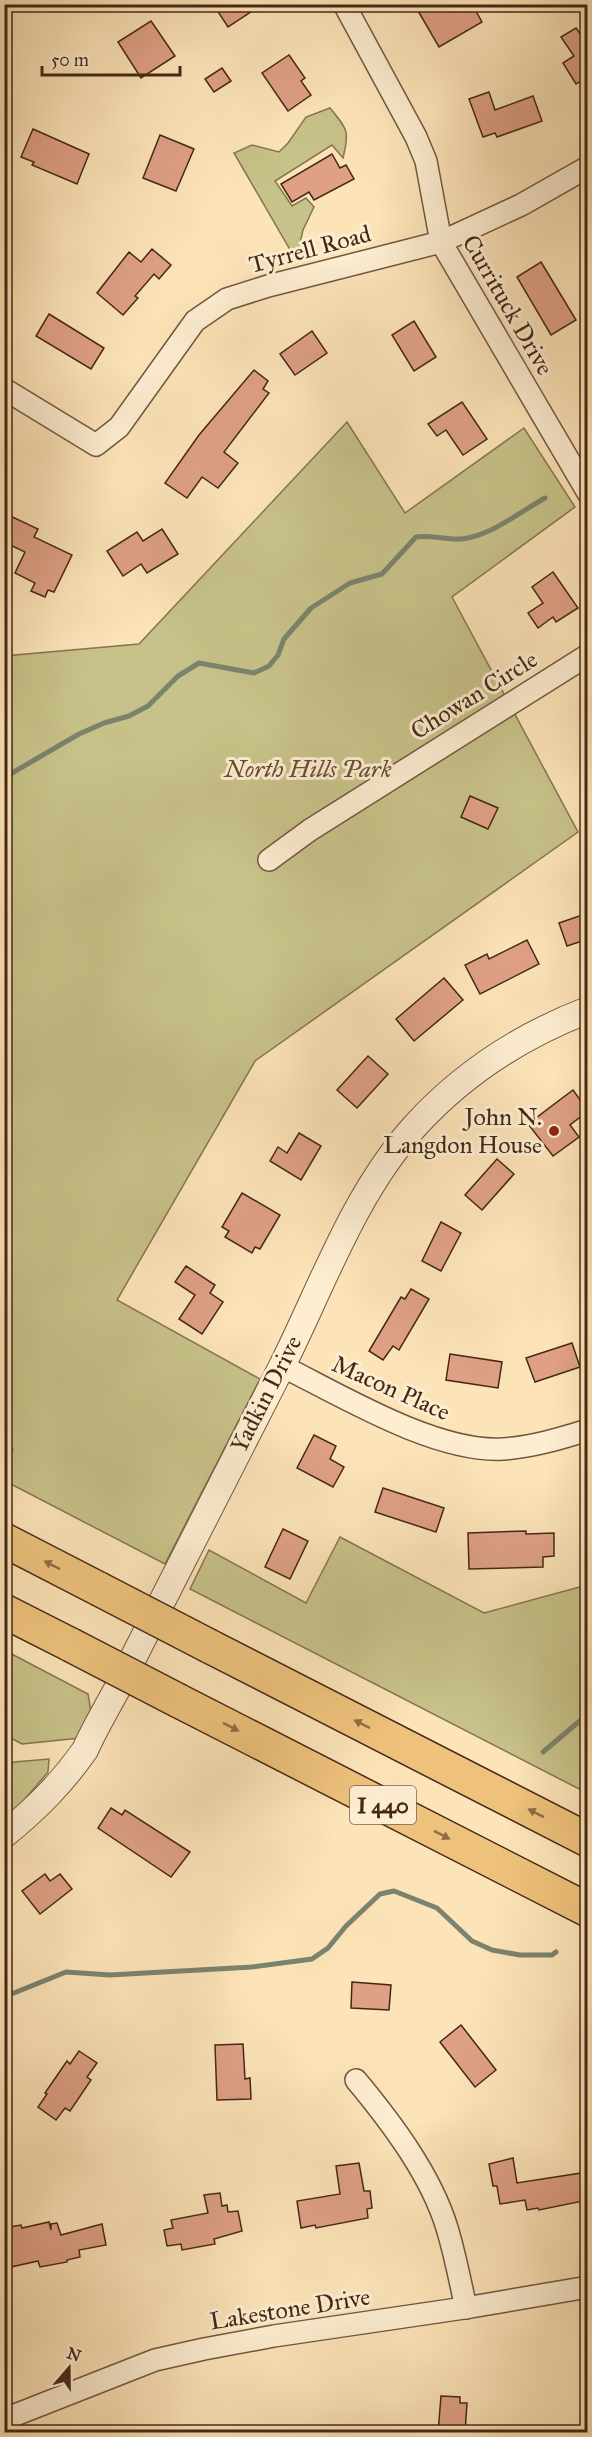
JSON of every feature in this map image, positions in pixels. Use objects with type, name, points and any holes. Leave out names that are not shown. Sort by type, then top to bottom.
[{"type":"highway","name":"I 440","points":[[4,1540],[588,1840]]},
{"type":"highway","name":"I 440","points":[[4,1611],[588,1910]]},
{"type":"street","name":"Currituck Drive","points":[[344,4],[416,137],[426,161],[441,242],[588,493]]},
{"type":"street","name":"Tyrrell Road","points":[[4,389],[96,445],[119,427],[195,321],[227,299],[268,286],[441,242],[521,205],[588,167]]},
{"type":"street","name":"Chowan Circle","points":[[269,860],[310,830],[588,655]]},
{"type":"street","name":"Yadkin Drive","points":[[4,1835],[39,1806],[64,1779],[85,1750],[282,1366],[351,1220],[373,1184],[413,1128],[451,1090],[498,1053],[540,1030],[588,1010]]},
{"type":"street","name":"Macon Place","points":[[282,1366],[408,1428],[434,1439],[464,1446],[502,1449],[526,1446],[588,1430]]},
{"type":"street","points":[[356,2080],[383,2113],[432,2191],[447,2227],[466,2308]]},
{"type":"street","name":"Lakestone Drive","points":[[11,2418],[155,2360],[274,2336],[466,2308],[588,2287]]},
{"type":"green space","points":[[330,108],[346,130],[343,158],[332,145],[275,181],[292,206],[306,198],[314,207],[303,230],[296,260],[234,153],[252,145],[279,152],[306,117]]},
{"type":"green space","name":"North Hills Park","points":[[347,422],[405,513],[524,428],[575,507],[452,597],[578,832],[255,1061],[117,1300],[260,1379],[165,1564],[5,1481],[5,1466],[13,1449],[4,1444],[4,656],[139,644]]},
{"type":"green space","points":[[340,1537],[484,1613],[587,1585],[587,1793],[190,1589],[209,1550],[306,1603]]},
{"type":"green space","points":[[4,1650],[88,1694],[91,1712],[80,1738],[22,1744],[5,1735]]},
{"type":"green space","points":[[49,1759],[48,1772],[14,1812],[5,1816],[5,1766],[14,1762]]},
{"type":"building","points":[[213,4],[263,4],[228,27]]},
{"type":"building","points":[[414,4],[472,4],[482,22],[439,47]]},
{"type":"building","points":[[151,21],[175,56],[141,78],[118,42]]},
{"type":"building","points":[[576,28],[581,35],[588,30],[588,77],[576,84],[563,63],[574,56],[561,37]]},
{"type":"building","points":[[289,55],[305,78],[301,81],[311,95],[288,111],[262,73]]},
{"type":"building","points":[[222,68],[231,81],[214,92],[205,79]]},
{"type":"building","points":[[489,92],[495,110],[533,96],[542,121],[497,137],[495,133],[483,137],[469,99]]},
{"type":"building","points":[[33,129],[89,154],[77,184],[32,165],[34,162],[21,157]]},
{"type":"building","points":[[160,135],[194,149],[176,191],[143,178]]},
{"type":"building","points":[[332,154],[340,168],[346,165],[354,179],[314,200],[309,192],[292,202],[281,184]]},
{"type":"building","points":[[152,249],[171,265],[159,279],[154,274],[135,296],[138,298],[123,315],[97,293],[129,252],[141,262]]},
{"type":"building","points":[[541,262],[576,320],[551,335],[517,277]]},
{"type":"building","points":[[49,314],[104,348],[91,369],[36,336]]},
{"type":"building","points":[[414,321],[436,357],[414,371],[392,335]]},
{"type":"building","points":[[312,331],[327,353],[295,375],[280,354]]},
{"type":"building","points":[[254,370],[268,381],[263,389],[269,393],[224,452],[238,463],[218,488],[202,477],[187,498],[165,483],[199,435]]},
{"type":"building","points":[[462,402],[487,439],[463,455],[446,430],[437,436],[428,424]]},
{"type":"building","points":[[4,513],[38,529],[34,537],[72,555],[54,592],[48,590],[45,597],[31,591],[35,583],[15,573],[25,552],[4,542]]},
{"type":"building","points":[[162,529],[178,554],[147,573],[141,564],[123,576],[107,551],[137,532],[143,541]]},
{"type":"building","points":[[553,572],[578,608],[556,622],[553,617],[538,628],[528,613],[543,603],[532,587]]},
{"type":"building","points":[[470,796],[498,808],[488,829],[461,817]]},
{"type":"building","points":[[588,913],[588,939],[567,946],[559,923]]},
{"type":"building","points":[[527,940],[539,964],[480,994],[465,965],[487,954],[489,959]]},
{"type":"building","points":[[444,978],[463,1000],[414,1041],[396,1019]]},
{"type":"building","points":[[368,1056],[388,1074],[357,1108],[337,1090]]},
{"type":"building","name":"John N. Langdon House","points":[[573,1090],[588,1111],[570,1125],[579,1137],[553,1156],[528,1124]]},
{"type":"building","points":[[299,1133],[321,1146],[301,1180],[270,1161],[278,1147],[287,1153]]},
{"type":"building","points":[[497,1159],[514,1174],[482,1210],[465,1195]]},
{"type":"building","points":[[242,1193],[280,1215],[260,1249],[255,1247],[252,1253],[225,1237],[229,1231],[222,1227]]},
{"type":"building","points":[[441,1222],[461,1233],[441,1271],[422,1261]]},
{"type":"building","points":[[186,1266],[215,1285],[210,1293],[223,1302],[202,1334],[179,1319],[195,1295],[175,1282]]},
{"type":"building","points":[[411,1289],[429,1299],[399,1350],[393,1346],[383,1360],[369,1351],[401,1297],[405,1299]]},
{"type":"building","points":[[572,1343],[580,1367],[535,1382],[526,1358]]},
{"type":"building","points":[[450,1354],[502,1362],[498,1388],[446,1380]]},
{"type":"building","points":[[314,1435],[336,1446],[330,1459],[344,1467],[333,1487],[297,1468]]},
{"type":"building","points":[[383,1488],[444,1508],[436,1532],[375,1512]]},
{"type":"building","points":[[283,1529],[308,1541],[290,1579],[265,1567]]},
{"type":"building","points":[[526,1531],[526,1534],[554,1533],[554,1556],[543,1557],[543,1567],[469,1569],[468,1533]]},
{"type":"building","points":[[111,1808],[122,1815],[125,1810],[190,1852],[171,1877],[98,1828]]},
{"type":"building","points":[[45,1874],[50,1881],[60,1874],[72,1889],[40,1914],[22,1891]]},
{"type":"building","points":[[352,1982],[391,1985],[389,2010],[351,2008]]},
{"type":"building","points":[[461,2025],[496,2070],[475,2087],[440,2042]]},
{"type":"building","points":[[243,2044],[245,2079],[250,2078],[251,2099],[217,2100],[215,2045]]},
{"type":"building","points":[[79,2051],[97,2063],[87,2077],[91,2080],[70,2111],[65,2108],[56,2120],[38,2107],[67,2061],[70,2064]]},
{"type":"building","points":[[513,2158],[517,2183],[588,2172],[588,2200],[539,2210],[538,2208],[527,2210],[525,2200],[500,2204],[497,2186],[493,2186],[489,2164]]},
{"type":"building","points":[[359,2163],[364,2191],[370,2191],[372,2208],[367,2209],[368,2218],[316,2228],[315,2225],[301,2228],[297,2201],[340,2194],[336,2166]]},
{"type":"building","points":[[220,2193],[222,2206],[227,2205],[228,2212],[238,2211],[242,2231],[214,2239],[215,2244],[182,2250],[181,2244],[167,2246],[164,2230],[173,2228],[171,2220],[208,2213],[204,2195]]},
{"type":"building","points":[[49,2222],[51,2230],[51,2224],[57,2223],[61,2235],[102,2224],[106,2245],[79,2250],[80,2257],[67,2260],[67,2262],[40,2267],[38,2261],[11,2267],[7,2249],[4,2250],[4,2228],[21,2225],[22,2228]]},
{"type":"building","points":[[441,2396],[460,2397],[460,2403],[467,2403],[465,2433],[438,2433]]},
{"type":"waterway","points":[[4,775],[12,773],[79,734],[104,723],[129,716],[148,706],[178,676],[199,663],[254,673],[269,666],[278,655],[284,639],[311,608],[350,583],[382,574],[416,537],[456,539],[473,537],[495,528],[545,498]]},
{"type":"waterway","points":[[543,1752],[588,1714]]},
{"type":"waterway","points":[[4,1997],[66,1972],[110,1975],[252,1967],[312,1959],[328,1948],[346,1926],[380,1894],[394,1891],[437,1908],[472,1941],[492,1950],[520,1955],[552,1955],[556,1952]]},
{"type":"place","name":"John N. Langdon House","points":[[554,1131]]}]
